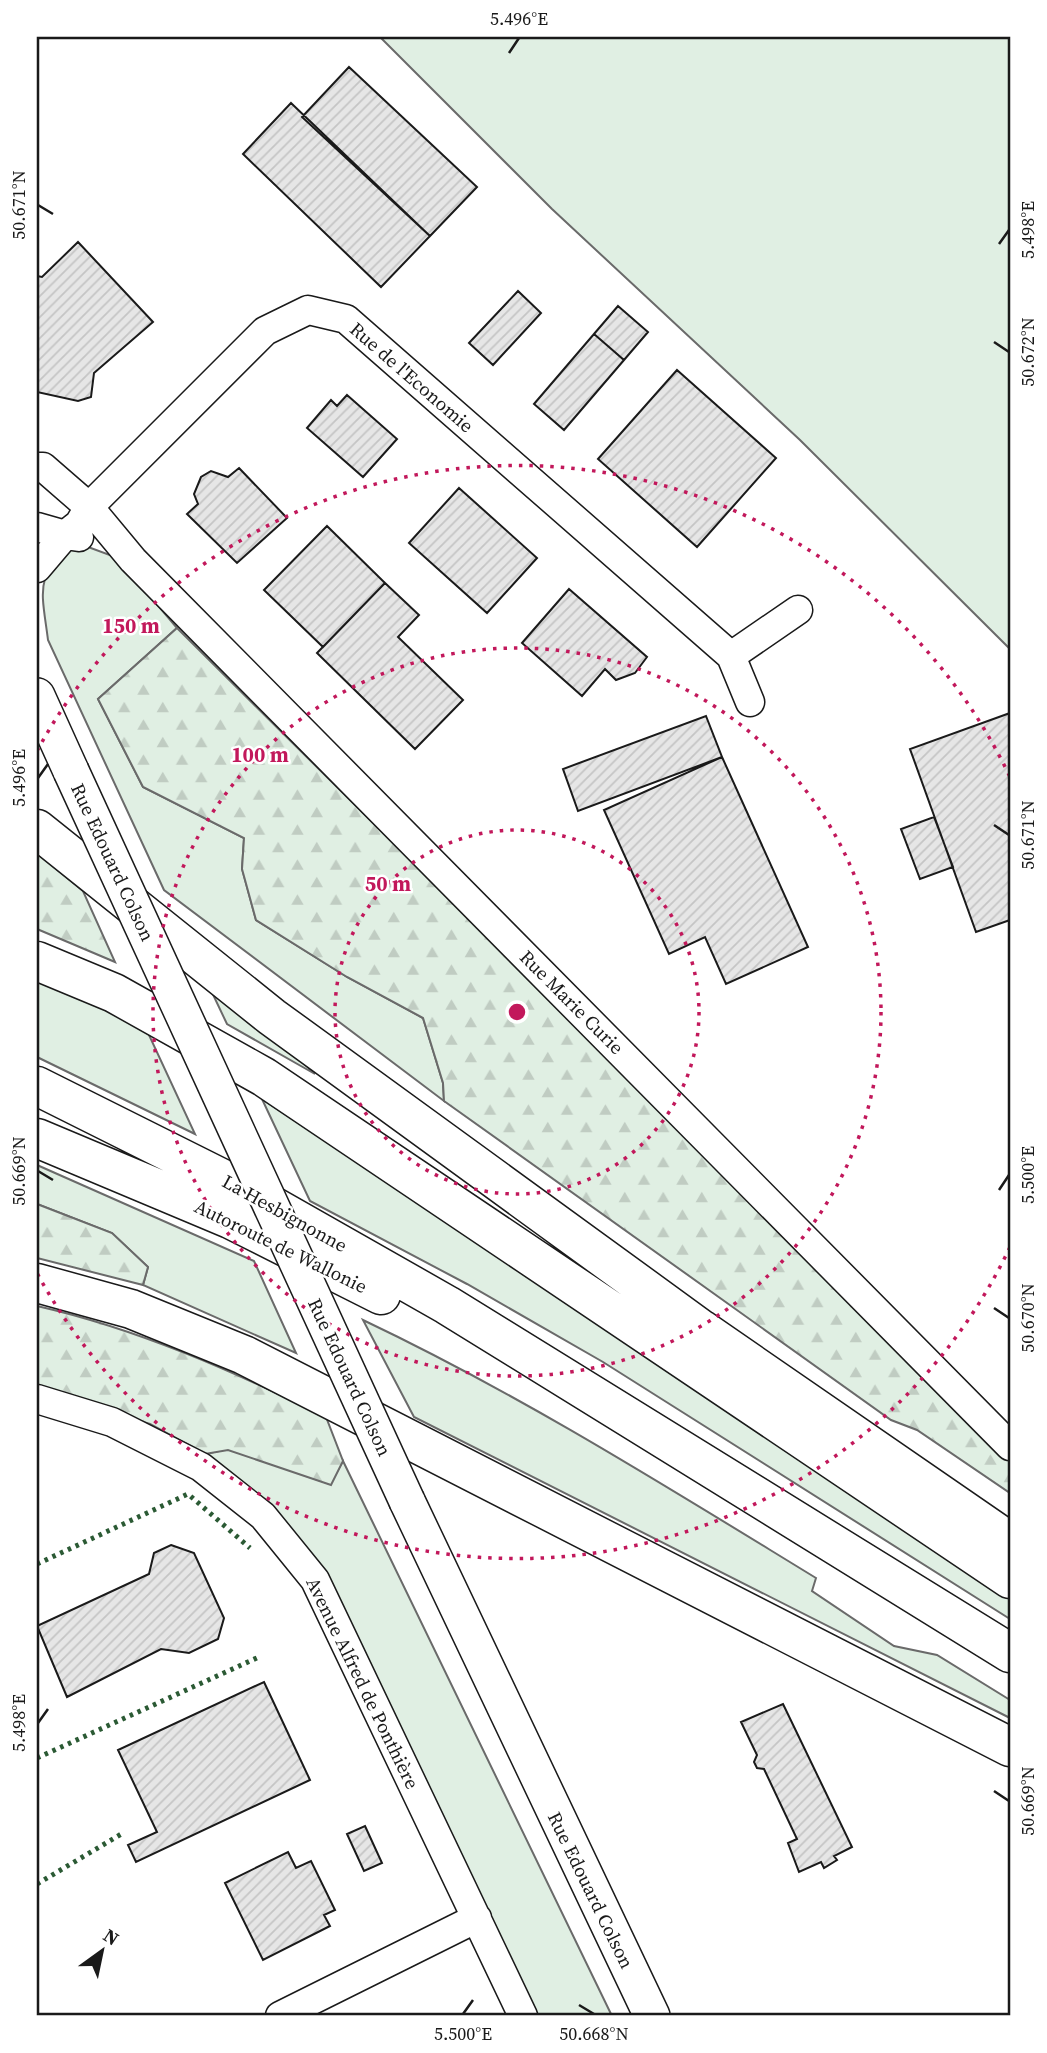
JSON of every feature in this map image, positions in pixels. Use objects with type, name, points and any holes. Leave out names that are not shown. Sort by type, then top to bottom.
[{"type":"highway","points":[[37,830],[272,1017],[701,1329],[1010,1542]]},
{"type":"highway","points":[[37,961],[114,993],[264,1077],[1010,1578]]},
{"type":"highway","name":"La Hesbignonne","points":[[37,1086],[243,1189],[447,1305],[524,1355]]},
{"type":"highway","name":"Autoroute de Wallonie","points":[[37,1138],[230,1219],[434,1322],[524,1355]]},
{"type":"highway","points":[[37,1283],[131,1309],[244,1355],[1010,1747]]},
{"type":"highway","points":[[524,1355],[1010,1653]]},
{"type":"main road","name":"Rue Edouard Colson","points":[[37,696],[407,1501],[652,2016]]},
{"type":"street","name":"Rue de l'Economie","points":[[37,568],[65,535],[79,524],[89,507],[265,331],[308,310],[346,318],[731,656],[750,702]]},
{"type":"street","points":[[39,466],[89,507],[133,560]]},
{"type":"street","points":[[37,527],[97,541],[133,560]]},
{"type":"street","name":"Rue Marie Curie","points":[[133,560],[1010,1446]]},
{"type":"street","points":[[731,656],[797,610]]},
{"type":"street","name":"Avenue Alfred de Ponthière","points":[[37,1399],[112,1422],[201,1467],[263,1516],[315,1580],[523,2016]]},
{"type":"street","points":[[280,2016],[477,1918]]},
{"type":"green space","points":[[380,37],[1010,37],[1010,649],[800,440],[552,209]]},
{"type":"green space","points":[[80,544],[118,558],[177,628],[98,699],[143,787],[244,838],[242,869],[256,920],[347,977],[423,1018],[443,1083],[444,1101],[164,890],[48,640],[43,595],[47,573],[54,563]]},
{"type":"green space","points":[[177,628],[1010,1456],[1010,1493],[917,1430],[891,1420],[444,1101],[443,1083],[423,1018],[347,977],[256,920],[242,869],[244,838],[143,787],[98,699]]},
{"type":"green space","points":[[37,853],[83,891],[115,962],[37,929]]},
{"type":"green space","points":[[37,977],[143,1022],[195,1134],[37,1057]]},
{"type":"green space","points":[[208,984],[246,1008],[315,1074],[227,1024]]},
{"type":"green space","points":[[262,1099],[1010,1594],[1010,1619],[603,1362],[467,1284],[310,1201]]},
{"type":"green space","points":[[37,1165],[254,1261],[296,1353],[143,1285],[148,1267],[112,1233],[37,1204]]},
{"type":"green space","points":[[37,1204],[112,1233],[148,1267],[143,1285],[37,1258]]},
{"type":"green space","points":[[37,1306],[75,1315],[148,1339],[256,1383],[326,1417],[343,1461],[331,1485],[228,1450],[205,1454],[150,1424],[37,1390]]},
{"type":"green space","points":[[363,1320],[536,1411],[816,1578],[812,1591],[894,1646],[937,1655],[1010,1700],[1010,1718],[414,1417]]},
{"type":"green space","points":[[228,1449],[330,1484],[343,1461],[612,2016],[538,2016],[330,1583],[273,1513],[241,1482],[205,1454]]},
{"type":"building","points":[[349,67],[477,187],[430,236],[302,117]]},
{"type":"building","points":[[291,103],[430,236],[381,287],[243,154]]},
{"type":"building","points":[[78,242],[153,322],[94,373],[91,397],[78,401],[37,392],[37,276],[42,277]]},
{"type":"building","points":[[518,291],[541,313],[493,365],[469,343]]},
{"type":"building","points":[[618,306],[648,332],[624,360],[594,334]]},
{"type":"building","points":[[594,334],[624,360],[564,430],[534,404]]},
{"type":"building","points":[[677,370],[776,458],[697,547],[598,459]]},
{"type":"building","points":[[347,395],[397,439],[363,477],[307,428],[331,400],[337,406]]},
{"type":"building","points":[[239,468],[287,518],[237,563],[187,514],[198,504],[194,494],[201,477],[211,471],[228,477]]},
{"type":"building","points":[[459,488],[537,558],[487,613],[409,543]]},
{"type":"building","points":[[327,526],[385,583],[323,647],[264,590]]},
{"type":"building","points":[[385,583],[419,615],[398,637],[463,700],[415,749],[317,653]]},
{"type":"building","points":[[569,589],[647,657],[635,673],[616,680],[605,669],[582,696],[522,643]]},
{"type":"building","points":[[1010,713],[1010,920],[976,932],[910,749]]},
{"type":"building","points":[[706,716],[722,757],[578,811],[563,769]]},
{"type":"building","points":[[722,757],[808,947],[726,984],[705,937],[669,954],[604,810]]},
{"type":"building","points":[[934,817],[953,867],[920,879],[901,829]]},
{"type":"building","points":[[171,1545],[194,1553],[224,1618],[218,1639],[189,1653],[161,1649],[67,1697],[37,1626],[149,1574],[154,1553]]},
{"type":"building","points":[[264,1682],[310,1780],[136,1862],[128,1845],[157,1832],[118,1750]]},
{"type":"building","points":[[783,1704],[852,1847],[834,1856],[837,1860],[824,1868],[821,1862],[799,1872],[788,1843],[797,1839],[764,1769],[757,1768],[754,1762],[757,1755],[741,1722]]},
{"type":"building","points":[[365,1826],[382,1863],[364,1871],[347,1834]]},
{"type":"building","points":[[288,1852],[296,1868],[311,1861],[335,1910],[324,1915],[330,1926],[263,1960],[225,1883]]},
{"type":"hedge","points":[[37,1564],[188,1494],[250,1548]]},
{"type":"hedge","points":[[37,1758],[261,1656]]},
{"type":"hedge","points":[[37,1884],[123,1833]]}]
